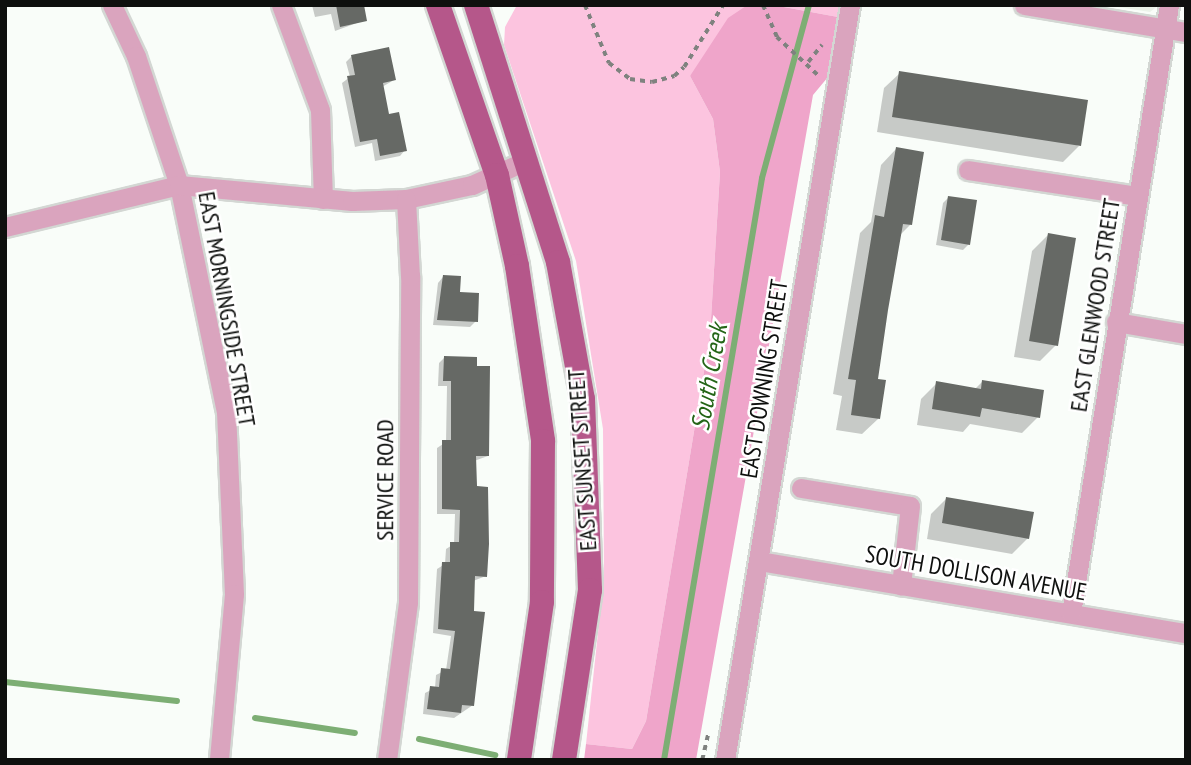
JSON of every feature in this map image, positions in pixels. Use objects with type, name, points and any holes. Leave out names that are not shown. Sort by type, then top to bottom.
[{"type":"main road","name":"EAST SUNSET STREET","points":[[476,5],[558,262],[583,399],[590,590],[564,760]]},
{"type":"main road","name":"EAST SUNSET STREET","points":[[439,6],[497,175],[517,266],[543,441],[542,603],[519,760]]},
{"type":"street","name":"EAST MORNINGSIDE STREET","points":[[112,5],[136,56],[179,185],[226,411],[234,594],[219,760]]},
{"type":"street","points":[[281,5],[320,110],[323,199]]},
{"type":"street","name":"EAST DOWNING STREET","points":[[725,760],[850,5]]},
{"type":"street","points":[[1024,5],[1186,32]]},
{"type":"street","name":"EAST GLENWOOD STREET","points":[[1071,613],[1169,5]]},
{"type":"street","points":[[5,227],[179,185],[323,199],[406,199],[472,185],[524,161]]},
{"type":"street","points":[[968,170],[1137,196]]},
{"type":"street","name":"SERVICE ROAD","points":[[387,760],[408,602],[410,276],[406,199]]},
{"type":"street","points":[[1116,322],[1186,334]]},
{"type":"street","points":[[802,488],[910,506],[901,585]]},
{"type":"street","name":"SOUTH DOLLISON AVENUE","points":[[759,561],[1186,633]]},
{"type":"path","points":[[586,5],[609,63],[630,79],[652,82],[674,76],[684,66],[723,5]]},
{"type":"path","points":[[763,5],[777,37],[808,62]]},
{"type":"shaded area","points":[[517,5],[773,5],[690,76],[713,119],[720,172],[710,335],[646,721],[632,749],[586,744],[604,577],[603,429],[576,261],[504,45],[505,27]]},
{"type":"shaded area","points":[[773,5],[840,5],[838,17]]},
{"type":"shaded area","points":[[773,5],[838,17],[828,77],[813,95],[696,760],[584,760],[586,744],[632,749],[646,721],[710,335],[720,172],[713,119],[690,76],[728,18],[746,6]]},
{"type":"shaded area","points":[[1105,5],[1159,5],[1150,12]]},
{"type":"building","points":[[336,5],[364,5],[367,21],[340,27]]},
{"type":"building","points":[[389,47],[396,80],[383,83],[389,114],[399,112],[407,151],[380,156],[377,139],[360,142],[347,76],[355,75],[351,55]]},
{"type":"building","points":[[899,71],[1088,100],[1081,146],[892,117]]},
{"type":"building","points":[[896,147],[924,152],[912,225],[903,224],[888,310],[878,379],[886,380],[880,419],[851,415],[856,380],[848,379],[875,215],[884,217]]},
{"type":"building","points":[[948,196],[977,200],[970,245],[941,240]]},
{"type":"building","points":[[1048,233],[1076,238],[1058,346],[1029,341]]},
{"type":"building","points":[[443,275],[461,276],[460,292],[479,293],[478,322],[437,320]]},
{"type":"building","points":[[444,356],[477,357],[477,366],[490,366],[489,456],[476,456],[477,486],[488,487],[489,544],[487,577],[475,576],[474,611],[485,612],[474,706],[462,705],[461,713],[427,709],[430,686],[439,687],[441,668],[450,669],[455,631],[438,629],[442,562],[450,562],[450,542],[459,542],[460,510],[442,509],[442,440],[451,440],[451,381],[443,381]]},
{"type":"building","points":[[982,380],[1044,390],[1040,418],[982,408],[980,417],[932,409],[936,381],[981,389]]},
{"type":"building","points":[[946,497],[1034,512],[1029,539],[942,523]]},
{"type":"waterway","name":"South Creek","points":[[664,760],[762,178],[809,5]]},
{"type":"waterway","points":[[5,682],[177,701]]},
{"type":"waterway","points":[[255,718],[355,733]]},
{"type":"waterway","points":[[419,739],[495,755]]}]
